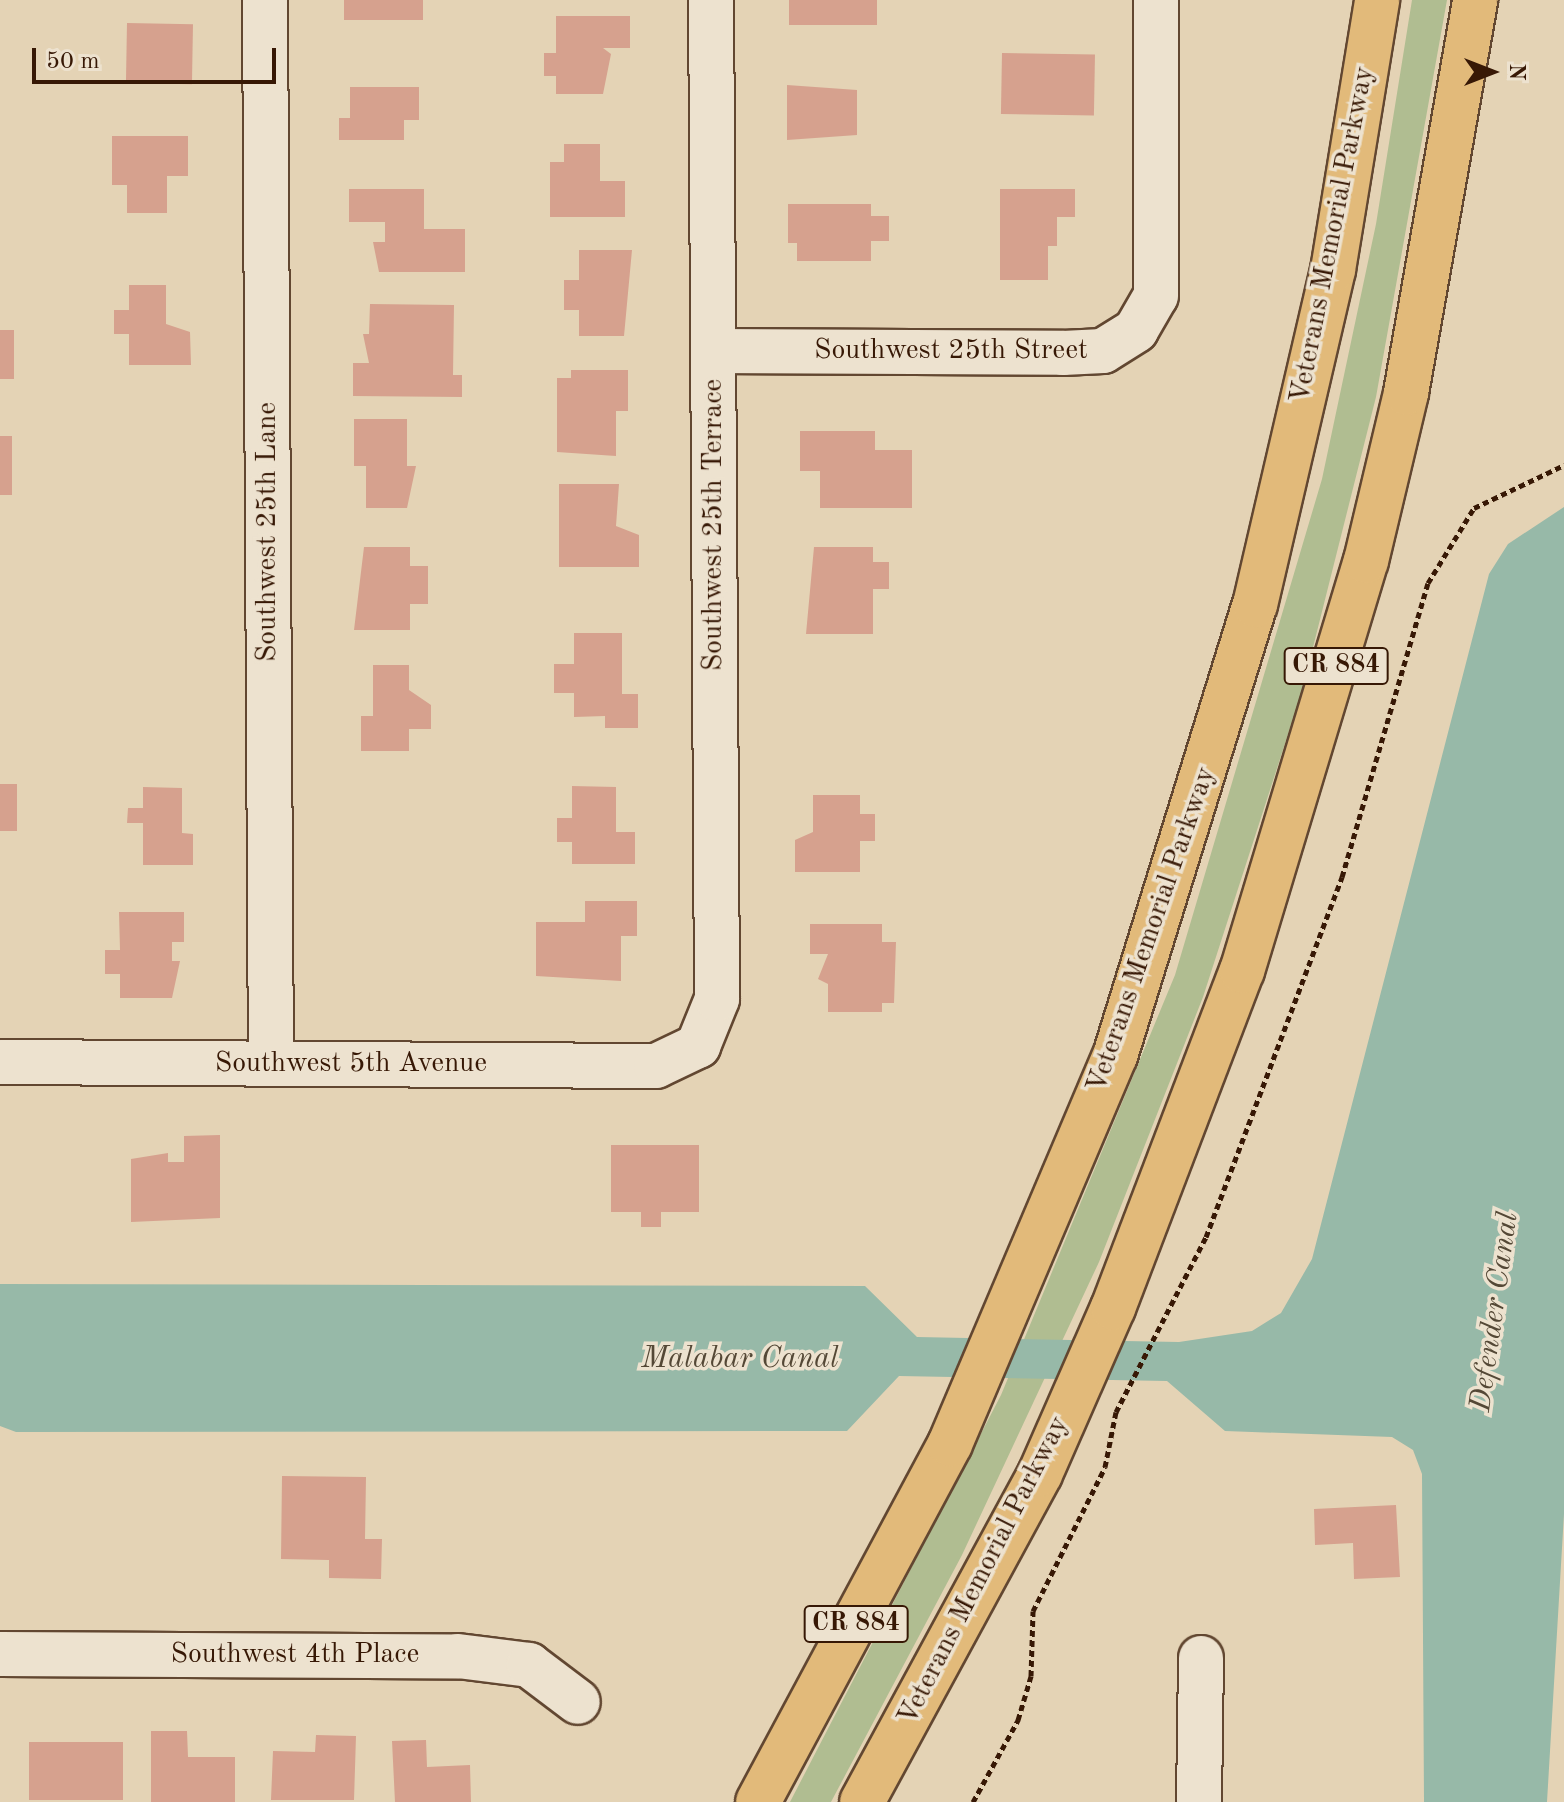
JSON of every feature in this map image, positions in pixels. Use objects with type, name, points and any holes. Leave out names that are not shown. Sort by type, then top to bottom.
[{"type":"highway","name":"Veterans Memorial Parkway","points":[[758,1802],[950,1444],[1115,1056],[1255,605],[1333,270],[1377,0]]},
{"type":"highway","name":"Veterans Memorial Parkway","points":[[862,1802],[1040,1474],[1113,1308],[1242,971],[1366,561],[1406,393],[1475,0]]},
{"type":"street","name":"Southwest 25th Lane","points":[[265,0],[271,1064]]},
{"type":"street","name":"Southwest 25th Terrace","points":[[698,1046],[717,999],[711,0]]},
{"type":"street","name":"Southwest 25th Street","points":[[713,351],[1063,353],[1103,351],[1136,330],[1156,296],[1156,0]]},
{"type":"street","name":"Southwest 5th Avenue","points":[[0,1062],[656,1066],[698,1046]]},
{"type":"street","name":"Southwest 4th Place","points":[[0,1654],[458,1656],[529,1665],[578,1702]]},
{"type":"street","points":[[1199,1802],[1201,1658]]},
{"type":"path","points":[[973,1802],[1018,1720],[1031,1676],[1033,1611],[1105,1467],[1116,1412],[1206,1237],[1342,877],[1428,583],[1474,508],[1564,465]]},
{"type":"shaded area","points":[[1412,0],[1447,0],[1376,397],[1302,691],[1203,997],[1099,1262],[962,1555],[831,1802],[790,1802],[1001,1395],[1175,975],[1322,479],[1376,224]]},
{"type":"water","points":[[1564,507],[1564,1514],[1547,1802],[1424,1802],[1422,1474],[1413,1450],[1392,1437],[1225,1431],[1167,1381],[899,1376],[847,1431],[16,1432],[0,1426],[0,1284],[865,1286],[917,1337],[1179,1342],[1252,1331],[1281,1313],[1312,1259],[1489,574],[1508,544]]},
{"type":"building","points":[[344,0],[423,0],[423,20],[344,20]]},
{"type":"building","points":[[789,0],[877,0],[877,25],[789,25]]},
{"type":"building","points":[[556,16],[630,16],[630,48],[603,48],[611,54],[603,94],[556,94],[556,76],[544,76],[544,53],[556,53]]},
{"type":"building","points":[[127,23],[193,24],[192,84],[126,83]]},
{"type":"building","points":[[1002,53],[1095,55],[1094,116],[1001,114]]},
{"type":"building","points":[[787,85],[857,90],[857,135],[787,140]]},
{"type":"building","points":[[350,87],[419,87],[419,120],[404,120],[404,140],[339,140],[339,118],[350,118]]},
{"type":"building","points":[[112,136],[188,136],[188,176],[167,176],[167,213],[127,213],[127,185],[112,185]]},
{"type":"building","points":[[564,144],[600,144],[600,181],[625,181],[625,217],[550,217],[550,162],[564,162]]},
{"type":"building","points":[[349,189],[424,189],[424,229],[465,229],[465,272],[379,272],[373,242],[385,242],[385,222],[349,222]]},
{"type":"building","points":[[1000,189],[1075,189],[1075,217],[1057,217],[1057,246],[1048,246],[1048,280],[1000,280]]},
{"type":"building","points":[[788,204],[871,204],[871,216],[889,216],[889,241],[871,241],[871,261],[797,261],[797,243],[788,243]]},
{"type":"building","points":[[579,250],[632,250],[624,336],[579,336],[579,310],[564,310],[564,280],[579,280]]},
{"type":"building","points":[[129,285],[166,285],[166,324],[190,332],[191,365],[129,365],[129,334],[114,334],[114,310],[129,310]]},
{"type":"building","points":[[370,304],[454,305],[453,375],[462,375],[462,397],[353,396],[353,363],[369,363],[363,334],[369,334]]},
{"type":"building","points":[[0,330],[14,330],[14,379],[0,379]]},
{"type":"building","points":[[571,370],[628,370],[628,411],[616,411],[616,456],[557,452],[557,378],[571,378]]},
{"type":"building","points":[[354,419],[407,419],[407,466],[416,466],[407,508],[366,508],[366,466],[354,466]]},
{"type":"building","points":[[800,431],[875,431],[875,450],[912,450],[912,508],[820,508],[820,471],[800,471]]},
{"type":"building","points":[[0,436],[12,436],[12,495],[0,495]]},
{"type":"building","points":[[559,484],[619,484],[616,526],[639,535],[639,567],[559,567]]},
{"type":"building","points":[[364,547],[410,547],[410,566],[428,566],[428,604],[410,604],[410,630],[354,630]]},
{"type":"building","points":[[814,547],[873,547],[873,562],[889,562],[889,589],[873,589],[873,634],[806,634]]},
{"type":"building","points":[[574,633],[622,633],[622,694],[638,694],[638,728],[605,728],[605,716],[574,717],[574,693],[554,693],[554,664],[574,664]]},
{"type":"building","points":[[373,665],[409,665],[409,690],[431,705],[431,729],[409,729],[409,751],[361,751],[361,716],[373,716]]},
{"type":"building","points":[[0,784],[17,784],[17,831],[0,831]]},
{"type":"building","points":[[572,786],[616,787],[616,832],[635,832],[635,864],[572,864],[572,842],[557,842],[557,818],[572,818]]},
{"type":"building","points":[[143,787],[182,788],[182,833],[193,834],[193,865],[143,865],[143,823],[127,823],[128,808],[143,808]]},
{"type":"building","points":[[813,795],[860,795],[860,814],[875,814],[875,841],[860,841],[860,872],[795,872],[795,840],[813,832]]},
{"type":"building","points":[[585,901],[637,901],[637,936],[621,936],[621,981],[536,976],[536,922],[585,922]]},
{"type":"building","points":[[119,912],[184,912],[184,942],[172,942],[172,961],[180,961],[172,998],[120,998],[120,974],[105,974],[105,950],[120,950]]},
{"type":"building","points":[[810,924],[882,924],[882,942],[896,942],[894,1003],[882,1003],[882,1012],[828,1012],[828,984],[818,979],[828,954],[810,954]]},
{"type":"building","points":[[220,1135],[220,1218],[131,1222],[131,1159],[168,1153],[168,1162],[184,1162],[184,1136]]},
{"type":"building","points":[[611,1145],[699,1145],[699,1212],[661,1212],[661,1227],[641,1227],[641,1212],[611,1212]]},
{"type":"building","points":[[282,1476],[366,1477],[365,1539],[382,1539],[381,1579],[329,1578],[329,1560],[281,1559]]},
{"type":"building","points":[[1396,1505],[1400,1577],[1354,1579],[1353,1543],[1315,1545],[1314,1509]]},
{"type":"building","points":[[151,1731],[187,1731],[188,1757],[235,1757],[235,1802],[151,1802]]},
{"type":"building","points":[[316,1735],[356,1736],[354,1800],[271,1800],[273,1751],[315,1752]]},
{"type":"building","points":[[426,1740],[427,1767],[470,1765],[471,1802],[395,1802],[392,1741]]},
{"type":"building","points":[[29,1742],[123,1742],[123,1800],[29,1800]]},
{"type":"water label","name":"Defender Canal","points":[[1495,1312]]},
{"type":"water label","name":"Malabar Canal","points":[[740,1359]]}]
